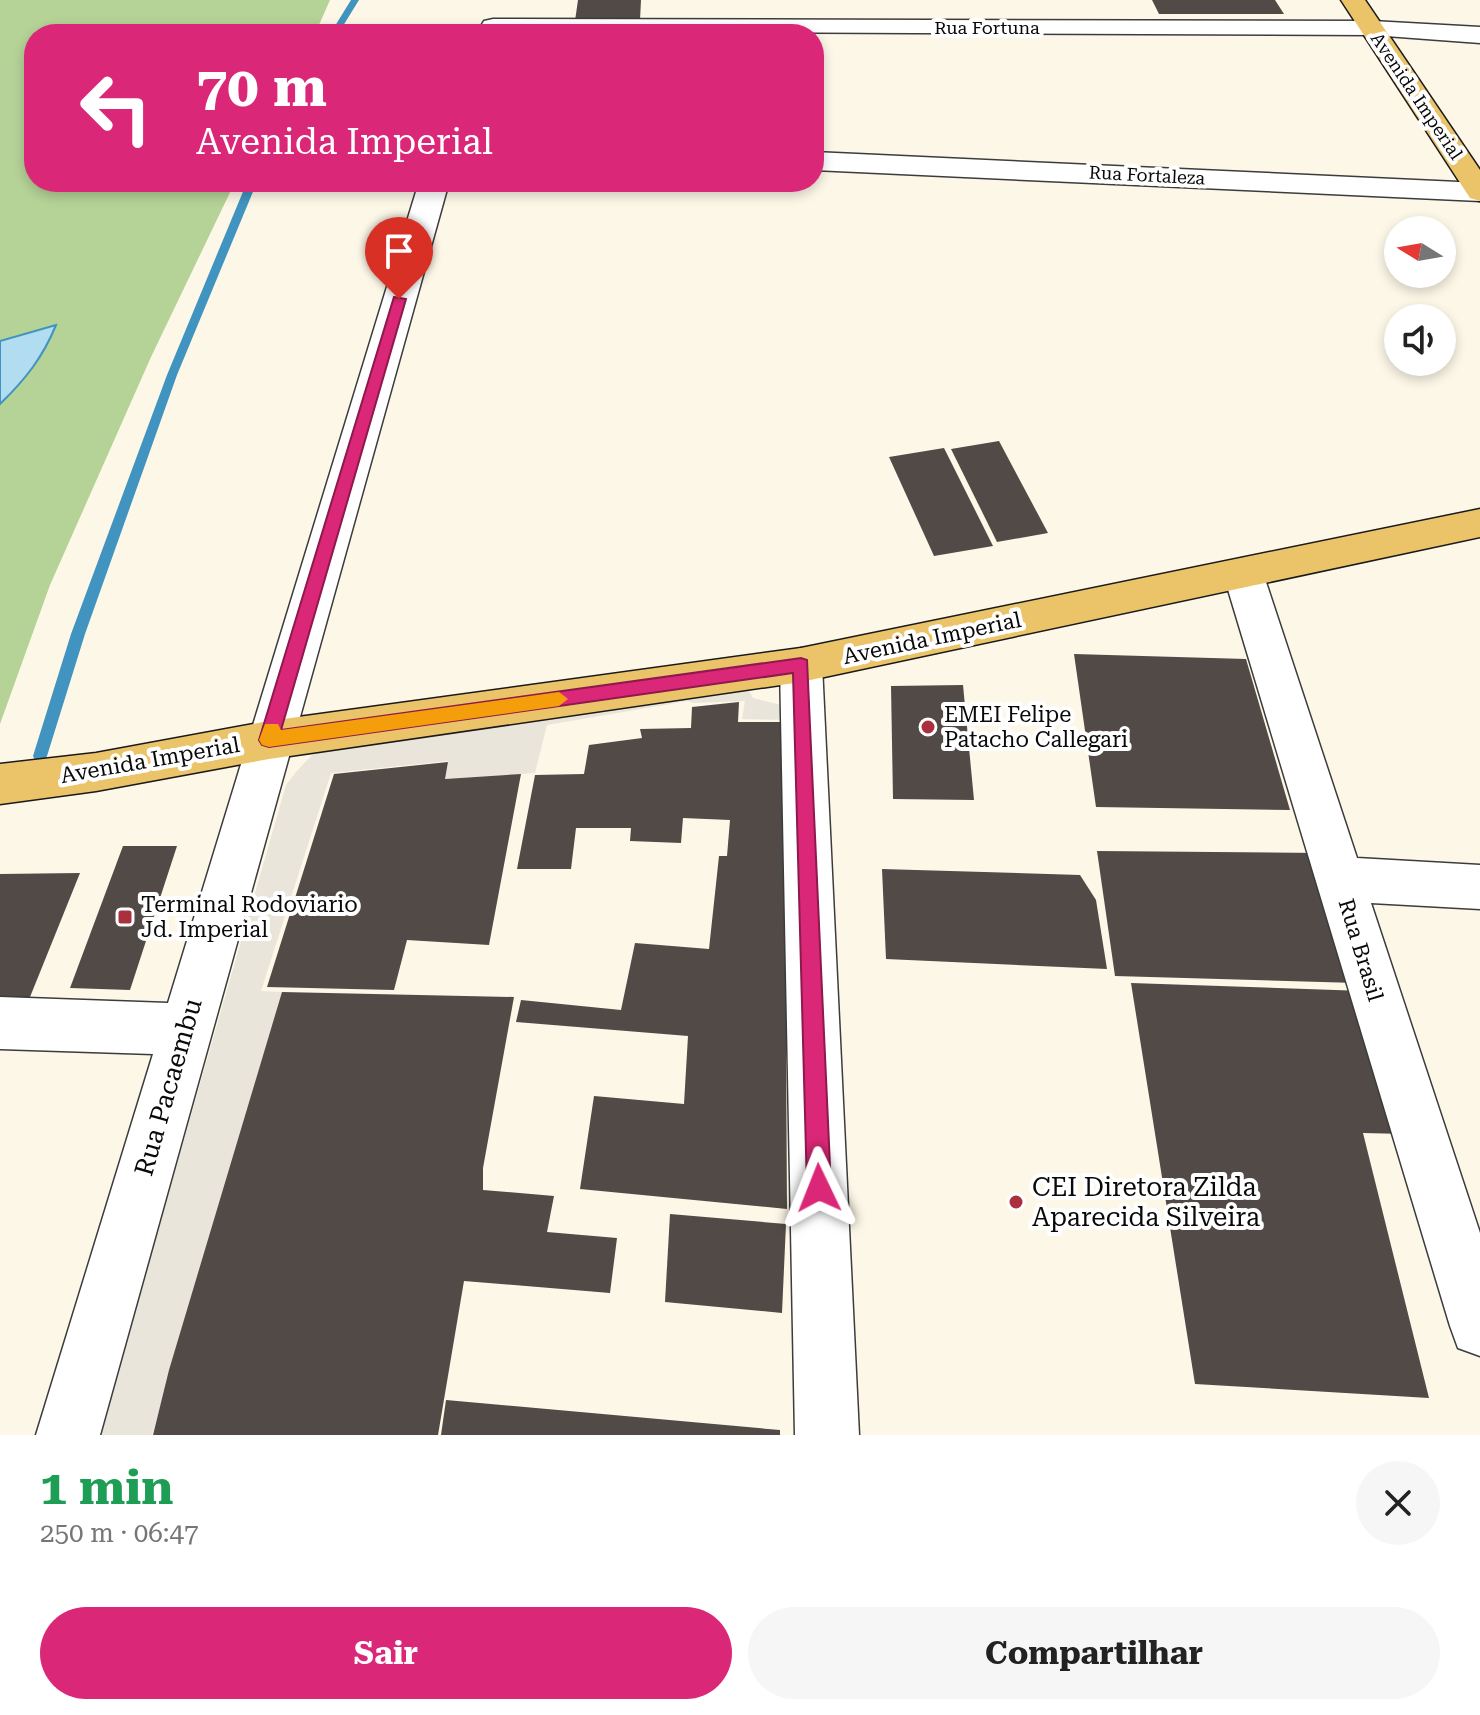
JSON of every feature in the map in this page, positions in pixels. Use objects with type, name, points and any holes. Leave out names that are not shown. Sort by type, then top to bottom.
[{"type":"main road","name":"Avenida Imperial","points":[[1353,0],[1480,192]]},
{"type":"main road","name":"Avenida Imperial","points":[[0,784],[96,772],[269,740],[801,665],[1480,523]]},
{"type":"street","points":[[495,24],[506,0]]},
{"type":"street","name":"Rua Fortuna","points":[[824,29],[1372,28],[1480,35]]},
{"type":"street","name":"Rua Fortaleza","points":[[824,161],[1480,192]]},
{"type":"street","name":"Rua Pacaembu","points":[[68,1435],[431,192]]},
{"type":"street","name":"Rua Brasil","points":[[1243,573],[1480,1326]]},
{"type":"street","points":[[801,665],[827,1435]]},
{"type":"street","points":[[1339,879],[1480,887]]},
{"type":"street","points":[[0,1023],[185,1029]]},
{"type":"green space","points":[[0,0],[330,0],[319,24],[24,24],[24,192],[230,192],[151,357],[50,585],[0,724]]},
{"type":"shaded area","points":[[746,686],[753,698],[794,708],[793,720],[742,719],[745,701],[688,701],[547,725],[535,773],[445,779],[448,761],[331,773],[261,991],[282,992],[152,1435],[99,1435],[286,785],[296,772],[312,755],[330,748]]},
{"type":"water","points":[[56,325],[32,368],[0,404],[0,341]]},
{"type":"building","points":[[578,0],[641,0],[640,20],[575,21]]},
{"type":"building","points":[[1152,0],[1275,0],[1284,14],[1159,14]]},
{"type":"building","points":[[999,441],[1048,533],[997,542],[951,449]]},
{"type":"building","points":[[944,448],[993,546],[934,556],[889,457]]},
{"type":"building","points":[[1074,654],[1246,659],[1290,810],[1096,807]]},
{"type":"building","name":"EMEI Felipe Patacho Callegari","points":[[963,685],[974,800],[893,799],[891,686]]},
{"type":"building","points":[[739,702],[738,722],[793,722],[786,1044],[787,1209],[580,1189],[594,1096],[684,1104],[688,1036],[516,1022],[521,1000],[621,1010],[635,943],[709,949],[719,856],[727,856],[730,820],[683,818],[681,843],[630,841],[631,828],[576,828],[571,869],[517,869],[535,775],[584,774],[589,745],[642,738],[640,729],[691,728],[692,707]]},
{"type":"building","points":[[448,762],[445,779],[521,774],[489,945],[407,940],[394,990],[267,987],[334,774]]},
{"type":"building","name":"Terminal Rodoviario Jd. Imperial","points":[[123,846],[177,846],[130,990],[70,988]]},
{"type":"building","points":[[1097,851],[1321,853],[1356,983],[1115,976]]},
{"type":"building","points":[[882,869],[1080,875],[1096,900],[1107,969],[886,959]]},
{"type":"building","points":[[80,873],[30,997],[0,997],[0,874]]},
{"type":"building","points":[[1131,983],[1364,991],[1405,1134],[1363,1133],[1429,1398],[1195,1384]]},
{"type":"building","points":[[282,992],[514,997],[483,1168],[483,1190],[554,1196],[547,1232],[617,1238],[610,1293],[464,1281],[438,1435],[153,1435],[169,1370]]},
{"type":"building","points":[[670,1214],[786,1224],[782,1313],[665,1302]]},
{"type":"building","points":[[446,1400],[780,1430],[780,1435],[441,1435]]},
{"type":"waterway","points":[[340,24],[355,0]]},
{"type":"waterway","points":[[40,756],[78,634],[172,375],[248,192]]},
{"type":"slow traffic","points":[[272,729],[269,740],[559,699]]},
{"type":"place","name":"EMEI Felipe Patacho Callegari","points":[[928,727]]},
{"type":"place","name":"Terminal Rodoviario Jd. Imperial","points":[[125,917]]},
{"type":"place","name":"CEI Diretora Zilda Aparecida Silveira","points":[[1016,1202]]},
{"type":"route","points":[[399,299],[269,740],[801,665],[819,1188]]}]
